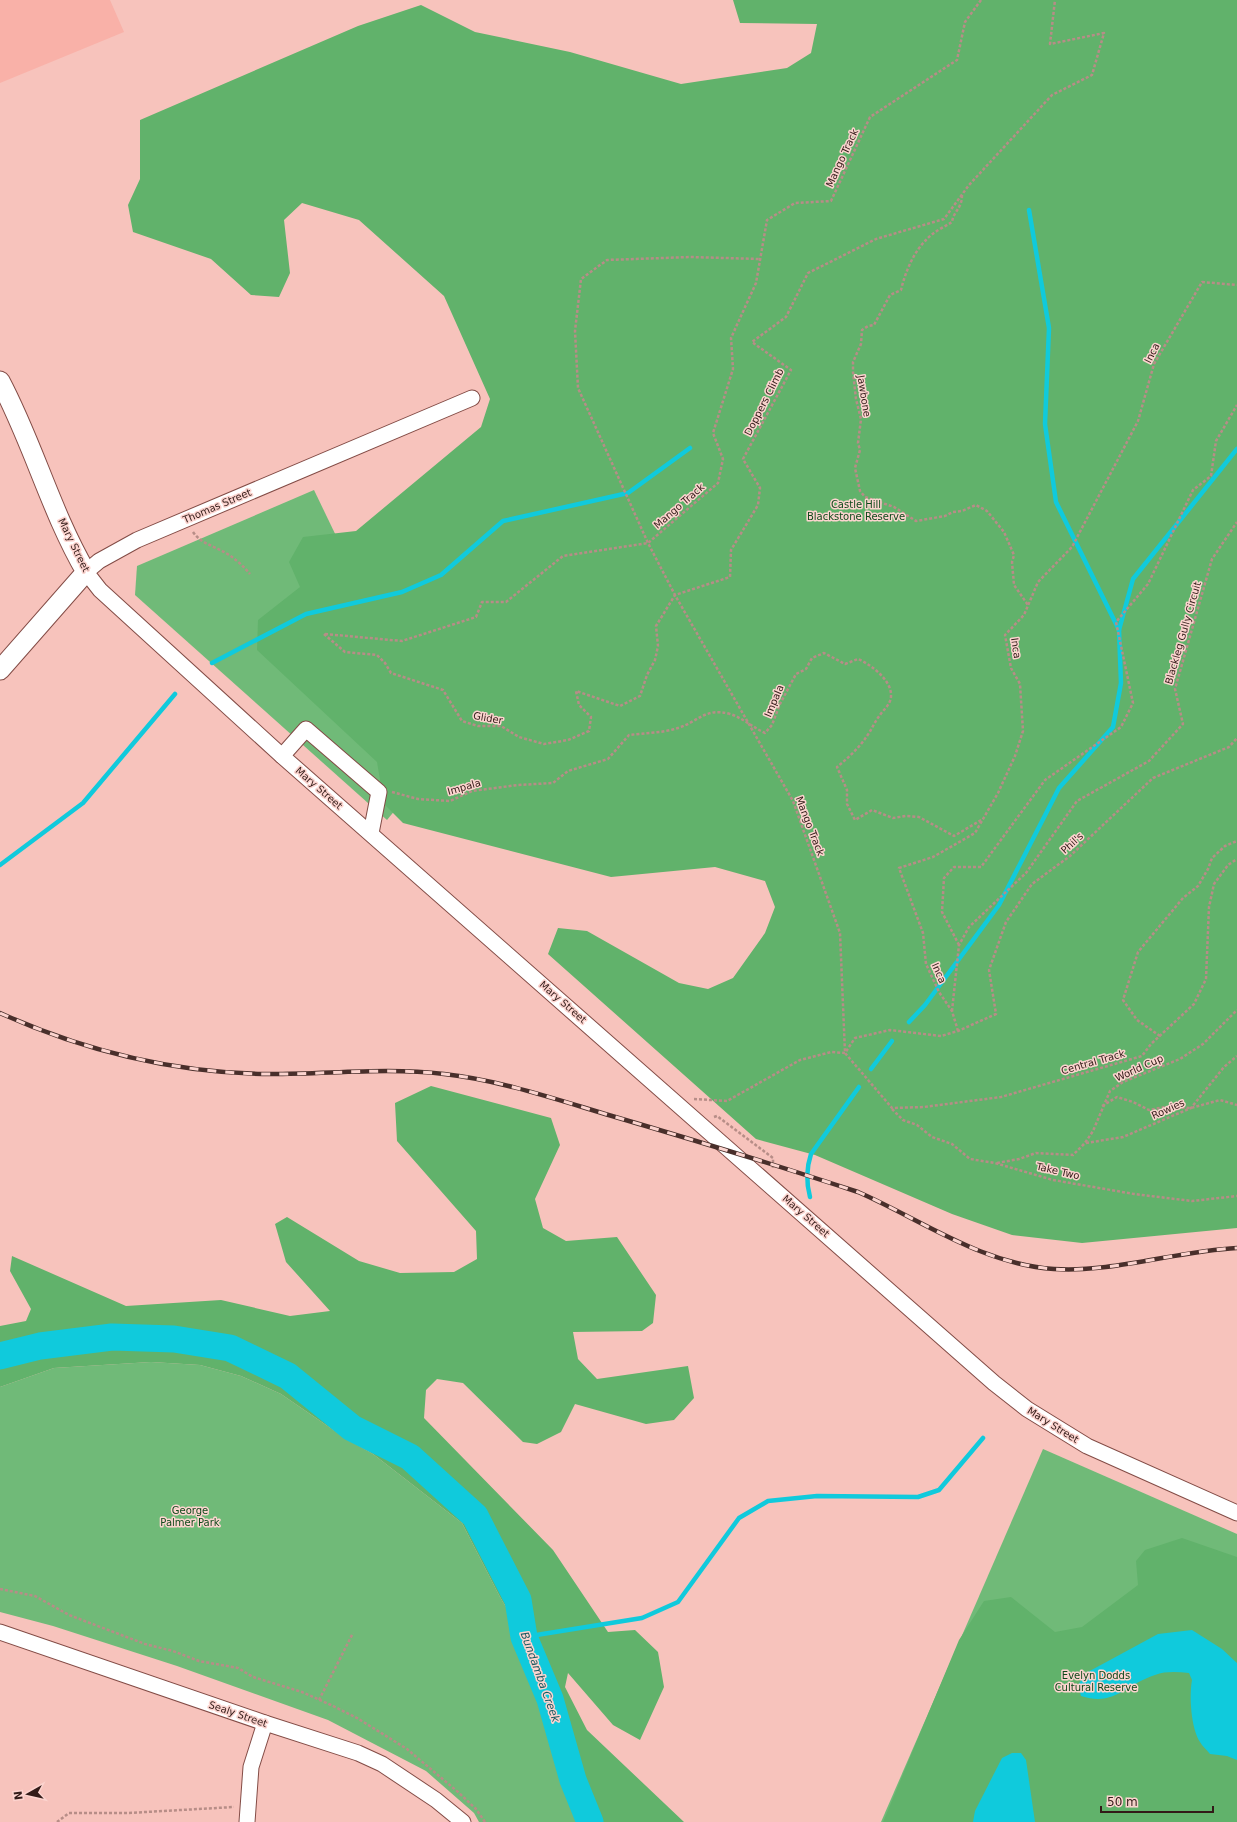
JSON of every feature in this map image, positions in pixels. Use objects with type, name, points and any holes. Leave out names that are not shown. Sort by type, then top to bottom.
[{"type":"main road","name":"Mary Street","points":[[0,381],[21,424],[72,547],[86,572]]},
{"type":"main road","name":"Thomas Street","points":[[0,670],[86,572]]},
{"type":"street","name":"Thomas Street","points":[[86,572],[99,561],[120,548],[472,398]]},
{"type":"street","name":"Mary Street","points":[[86,572],[100,590],[282,756],[994,1383],[1027,1409],[1087,1446],[1237,1513]]},
{"type":"street","points":[[282,756],[306,730],[379,792],[371,833]]},
{"type":"street","name":"Sealy Street","points":[[0,1632],[265,1723],[358,1753],[382,1764],[436,1800],[463,1822]]},
{"type":"street","points":[[247,1822],[251,1767],[265,1723]]},
{"type":"path","name":"Mango Track","points":[[845,1053],[840,933],[793,801],[675,595],[648,543],[718,484],[723,459],[713,433],[733,369],[731,338],[756,283],[767,220],[795,203],[831,201],[870,117],[957,60],[965,22],[980,0]]},
{"type":"path","points":[[962,195],[969,185],[1052,95],[1092,75],[1104,33],[1050,44],[1055,0]]},
{"type":"path","name":"Doppers Climb","points":[[675,595],[730,577],[731,550],[758,505],[760,488],[743,459],[791,370],[752,342],[786,317],[808,272],[876,239],[944,219],[962,195]]},
{"type":"path","name":"Jawbone","points":[[962,195],[962,203],[953,214],[952,222],[926,239],[907,269],[901,290],[890,295],[874,325],[868,326],[862,330],[861,344],[853,362],[856,399],[861,419],[858,443],[860,450],[855,468],[860,491],[865,497],[894,507],[916,521],[945,516],[976,505],[987,511],[1004,532],[1014,555],[1012,562],[1014,585],[1028,606]]},
{"type":"path","points":[[648,543],[578,388],[575,331],[581,279],[607,260],[690,257],[760,259]]},
{"type":"path","name":"Inca","points":[[958,1031],[952,1011],[939,992],[926,964],[923,933],[899,868],[933,857],[975,833],[984,818],[1015,756],[1023,731],[1020,684],[1011,668],[1005,634],[1024,615],[1038,582],[1072,547],[1138,421],[1154,364],[1202,282],[1237,285]]},
{"type":"path","points":[[959,944],[942,912],[944,878],[954,867],[981,867],[1045,780],[1122,728],[1133,703],[1116,622],[1148,584],[1193,490],[1211,476],[1216,441],[1237,405]]},
{"type":"path","points":[[184,520],[197,538],[230,556],[250,574]]},
{"type":"path","name":"Blackleg Gully Circuit","points":[[952,1011],[959,944],[969,926],[1026,873],[1076,801],[1149,761],[1183,724],[1175,690],[1212,559],[1237,522]]},
{"type":"path","name":"Glider","points":[[648,543],[563,556],[506,602],[482,602],[476,617],[402,641],[324,634],[345,652],[377,654],[386,663],[391,673],[443,690],[462,721],[478,726],[501,726],[519,737],[544,744],[568,740],[589,731],[591,717],[579,704],[576,691],[620,706],[640,696],[647,675],[655,660],[658,646],[656,626],[675,595]]},
{"type":"path","name":"Impala","points":[[379,792],[386,790],[418,799],[450,801],[472,791],[518,785],[554,783],[568,771],[608,759],[629,735],[678,728],[702,715],[719,712],[743,719],[751,727],[765,733],[772,725],[780,704],[796,674],[806,669],[812,658],[824,653],[845,664],[858,659],[869,664],[879,673],[888,685],[892,695],[890,702],[873,725],[868,736],[837,767],[847,790],[847,804],[855,820],[872,810],[893,818],[906,816],[919,818],[954,836],[984,818]]},
{"type":"path","name":"Phil's","points":[[958,1031],[996,1014],[989,970],[1006,922],[1032,884],[1070,856],[1153,778],[1229,747],[1237,738]]},
{"type":"path","points":[[1160,1036],[1137,1020],[1123,1000],[1138,952],[1183,898],[1198,886],[1208,869],[1212,858],[1225,846],[1237,841]]},
{"type":"path","name":"Central Track","points":[[892,1108],[924,1107],[1001,1096],[1142,1056],[1160,1036],[1194,1004],[1206,979],[1209,907],[1214,884],[1228,865],[1237,859]]},
{"type":"path","name":"World Cup","points":[[995,1163],[1019,1159],[1036,1153],[1073,1155],[1085,1143],[1092,1131],[1110,1091],[1123,1082],[1180,1059],[1203,1044],[1237,1010]]},
{"type":"path","points":[[845,1053],[855,1038],[890,1030],[941,1036],[958,1031]]},
{"type":"path","points":[[672,1099],[727,1101],[800,1060],[831,1052],[845,1053],[892,1108]]},
{"type":"path","name":"Rowies","points":[[1085,1143],[1123,1137],[1191,1108],[1224,1066],[1237,1056]]},
{"type":"path","points":[[1102,1106],[1117,1097],[1133,1102],[1149,1110],[1165,1107],[1191,1108],[1220,1100],[1237,1105]]},
{"type":"path","name":"Take Two","points":[[892,1108],[903,1120],[917,1125],[932,1137],[952,1144],[970,1159],[995,1163],[1053,1180],[1134,1194],[1192,1201],[1237,1196]]},
{"type":"path","points":[[724,1122],[773,1158],[773,1171]]},
{"type":"path","points":[[0,1589],[35,1596],[69,1615],[145,1644],[173,1651],[199,1661],[238,1668],[253,1677],[302,1692],[357,1718],[407,1749],[458,1792],[476,1809],[485,1822]]},
{"type":"path","points":[[319,1700],[353,1633]]},
{"type":"path","points":[[57,1822],[69,1813],[128,1813],[247,1806]]},
{"type":"shaded area","points":[[0,0],[110,0],[124,32],[0,83]]},
{"type":"green space","name":"Castle Hill Blackstone Reserve","points":[[733,0],[1237,0],[1237,1228],[1082,1243],[1012,1235],[952,1214],[815,1155],[756,1139],[548,954],[558,928],[587,931],[679,983],[708,989],[733,978],[765,933],[775,907],[765,881],[715,867],[611,877],[403,823],[384,804],[377,762],[257,650],[258,620],[300,587],[289,562],[303,537],[356,531],[481,427],[490,399],[444,296],[359,220],[302,203],[284,220],[290,273],[279,297],[251,295],[211,259],[133,232],[128,205],[140,179],[140,120],[358,26],[421,5],[475,32],[570,52],[681,84],[787,68],[811,53],[817,24],[740,23]]},
{"type":"green space","points":[[314,490],[441,754],[387,820],[135,595],[137,566]]},
{"type":"green space","points":[[431,1086],[551,1118],[560,1145],[535,1199],[543,1228],[566,1241],[617,1237],[656,1295],[653,1323],[642,1331],[573,1332],[578,1359],[597,1379],[688,1366],[694,1398],[674,1420],[646,1424],[575,1404],[561,1432],[537,1444],[523,1442],[463,1383],[437,1379],[426,1390],[424,1418],[553,1550],[608,1632],[635,1630],[658,1652],[664,1687],[640,1740],[613,1725],[568,1673],[565,1687],[587,1730],[684,1822],[580,1822],[562,1787],[524,1637],[500,1597],[462,1523],[373,1454],[345,1438],[281,1394],[241,1376],[200,1365],[151,1362],[54,1368],[0,1387],[0,1326],[26,1321],[31,1309],[10,1271],[12,1256],[126,1306],[221,1300],[290,1316],[330,1311],[286,1262],[275,1224],[287,1217],[359,1261],[400,1273],[454,1272],[477,1259],[476,1231],[397,1141],[395,1103]]},
{"type":"green space","name":"George Palmer Park","points":[[151,1362],[200,1365],[241,1376],[281,1394],[345,1438],[373,1454],[462,1523],[500,1597],[524,1637],[562,1787],[580,1822],[479,1822],[474,1813],[426,1771],[328,1720],[177,1666],[53,1626],[0,1612],[0,1387],[54,1368]]},
{"type":"green space","name":"Evelyn Dodds Cultural Reserve","points":[[1043,1449],[1237,1534],[1237,1822],[881,1822]]},
{"type":"green space","name":"Evelyn Dodds Cultural Reserve","points":[[1182,1538],[1237,1557],[1237,1822],[883,1822],[959,1640],[984,1601],[1011,1597],[1055,1632],[1082,1627],[1138,1585],[1136,1561],[1145,1550]]},
{"type":"water","points":[[1192,1630],[1222,1649],[1237,1663],[1237,1760],[1227,1756],[1210,1754],[1200,1742],[1193,1720],[1191,1703],[1192,1680],[1189,1673],[1172,1672],[1159,1674],[1145,1679],[1112,1697],[1103,1699],[1093,1699],[1081,1696],[1078,1685],[1086,1673],[1158,1634]]},
{"type":"water","points":[[1012,1753],[1021,1753],[1026,1760],[1035,1822],[973,1822],[975,1811],[1002,1758]]},
{"type":"waterway","points":[[1029,210],[1049,328],[1045,424],[1056,502],[1119,630]]},
{"type":"waterway","points":[[212,663],[306,614],[402,592],[441,575],[503,521],[628,493],[690,448]]},
{"type":"waterway","points":[[909,1022],[925,1005],[999,905],[1059,788],[1113,727],[1121,683],[1119,630],[1133,579],[1237,449]]},
{"type":"waterway","points":[[0,865],[83,803],[175,694]]},
{"type":"waterway","points":[[871,1069],[892,1041]]},
{"type":"waterway","points":[[810,1197],[807,1176],[811,1154],[859,1087]]},
{"type":"waterway","name":"Bundamba Creek","points":[[0,1356],[40,1346],[112,1337],[174,1339],[230,1348],[288,1376],[352,1428],[410,1457],[475,1516],[518,1600],[524,1637],[550,1699],[573,1780],[590,1822]]},
{"type":"waterway","points":[[524,1637],[642,1618],[678,1602],[739,1518],[768,1501],[817,1496],[918,1497],[939,1490],[983,1438]]},
{"type":"railway","points":[[0,1013],[63,1038],[95,1048],[161,1064],[195,1069],[262,1074],[376,1071],[421,1072],[465,1077],[508,1086],[704,1143],[858,1192],[977,1250],[1002,1259],[1027,1265],[1054,1269],[1099,1268],[1191,1253],[1237,1248]]}]
